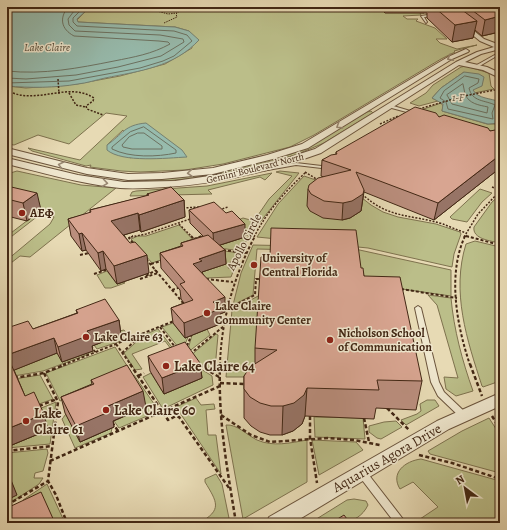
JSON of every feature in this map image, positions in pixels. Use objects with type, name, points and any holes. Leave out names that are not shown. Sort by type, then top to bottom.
[{"type":"street","points":[[442,7],[482,40],[500,47]]},
{"type":"street","name":"Gemini Boulevard North","points":[[9,158],[24,155],[87,171],[128,177],[162,176],[213,171],[270,157],[305,146],[450,58],[500,41]]},
{"type":"street","name":"Gemini Boulevard North","points":[[9,158],[77,179],[121,185],[192,183],[216,179],[296,159],[318,151],[458,63],[479,53],[500,47]]},
{"type":"street","points":[[458,63],[490,70],[500,76]]},
{"type":"street","points":[[376,103],[389,106]]},
{"type":"street","name":"Aquarius Agora Drive","points":[[276,523],[362,473],[419,447],[463,415],[500,398]]},
{"type":"lane","points":[[426,22],[422,16],[438,15]]},
{"type":"lane","points":[[443,15],[451,15]]},
{"type":"lane","points":[[476,66],[500,53]]},
{"type":"lane","points":[[389,106],[409,111],[416,115]]},
{"type":"lane","points":[[246,172],[296,164],[314,165],[333,169]]},
{"type":"lane","points":[[418,308],[435,382],[441,394],[463,415]]},
{"type":"lane","points":[[362,473],[401,523]]},
{"type":"path","points":[[142,7],[168,14],[177,13],[184,7]]},
{"type":"path","points":[[164,23],[174,20],[177,17],[177,13]]},
{"type":"path","points":[[58,79],[59,94]]},
{"type":"path","points":[[379,124],[409,111],[500,89]]},
{"type":"path","points":[[497,90],[500,93]]},
{"type":"path","points":[[13,93],[22,97],[83,93],[93,96],[92,101],[86,107]]},
{"type":"path","points":[[68,93],[76,105],[86,107],[89,111],[103,115]]},
{"type":"path","name":"Apollo Circle","points":[[236,523],[220,415],[219,377],[228,308],[234,282],[246,253],[260,226],[278,201],[305,172],[314,165]]},
{"type":"path","points":[[305,172],[322,181]]},
{"type":"path","points":[[480,392],[467,358],[458,313],[455,275],[462,242],[475,217],[485,204],[500,190],[492,187]]},
{"type":"path","points":[[358,193],[365,196],[373,204],[386,211],[402,216],[442,224],[466,235],[500,245]]},
{"type":"path","points":[[181,203],[181,207],[206,207]]},
{"type":"path","points":[[218,210],[228,207]]},
{"type":"path","points":[[135,246],[129,238],[131,236],[146,234],[168,228],[193,218]]},
{"type":"path","points":[[163,223],[168,228]]},
{"type":"path","points":[[179,224],[198,243]]},
{"type":"path","points":[[194,239],[206,235]]},
{"type":"path","points":[[217,249],[246,253]]},
{"type":"path","points":[[80,255],[94,251]]},
{"type":"path","points":[[144,258],[151,264],[187,308]]},
{"type":"path","points":[[151,264],[165,260]]},
{"type":"path","points":[[94,274],[106,270]]},
{"type":"path","points":[[156,270],[140,279],[158,273]]},
{"type":"path","points":[[203,279],[234,282]]},
{"type":"path","points":[[228,308],[255,295],[256,279],[263,279]]},
{"type":"path","points":[[172,290],[187,284]]},
{"type":"path","points":[[398,289],[457,298]]},
{"type":"path","points":[[10,376],[11,379],[44,373],[179,319]]},
{"type":"path","points":[[160,326],[176,349]]},
{"type":"path","points":[[186,357],[225,326]]},
{"type":"path","points":[[122,353],[143,334]]},
{"type":"path","points":[[186,350],[191,336]]},
{"type":"path","points":[[116,344],[168,420],[176,416],[179,417],[230,489]]},
{"type":"path","points":[[91,346],[95,352]]},
{"type":"path","points":[[195,363],[219,377]]},
{"type":"path","points":[[129,375],[136,372]]},
{"type":"path","points":[[44,373],[57,399],[48,480],[56,495],[67,523]]},
{"type":"path","points":[[138,376],[144,373]]},
{"type":"path","points":[[50,461],[220,385],[253,384]]},
{"type":"path","points":[[36,407],[57,399]]},
{"type":"path","points":[[57,404],[65,401]]},
{"type":"path","points":[[387,408],[419,447],[452,463],[500,480]]},
{"type":"path","points":[[490,412],[500,429]]},
{"type":"path","points":[[220,415],[254,436],[269,442],[283,442],[310,438],[360,440],[380,445]]},
{"type":"path","points":[[310,416],[310,438],[319,498]]},
{"type":"path","points":[[364,418],[369,442]]},
{"type":"path","points":[[112,422],[118,431]]},
{"type":"path","points":[[7,451],[52,446]]},
{"type":"path","points":[[7,505],[48,480]]},
{"type":"green space","points":[[88,7],[381,7],[424,13],[420,13],[421,15],[403,16],[407,19],[418,19],[416,21],[435,28],[447,39],[436,39],[440,43],[457,49],[477,45],[454,51],[455,52],[314,135],[290,147],[223,164],[185,170],[140,172],[121,171],[90,167],[91,165],[86,166],[32,151],[28,148],[80,160],[127,116],[106,113],[69,144],[38,135],[14,145],[7,144],[7,86],[26,88],[77,84],[120,76],[165,64],[192,48],[189,31],[175,27],[78,22],[77,20],[88,9]],"holes":[[[123,130],[131,158],[107,145]]]},
{"type":"green space","points":[[466,66],[489,73],[491,86],[494,89],[474,93],[464,72],[441,88],[432,98],[438,101],[419,106],[410,103],[426,93],[433,85],[461,67]]},
{"type":"green space","points":[[441,103],[443,106],[442,111],[487,124],[496,124],[499,119],[496,113],[500,108],[500,139],[418,111]]},
{"type":"green space","points":[[371,111],[373,113],[324,143],[293,156],[213,176],[142,182],[150,179],[201,175],[291,154],[319,141]]},
{"type":"green space","points":[[17,171],[81,185],[116,188],[30,257],[20,256],[7,266],[7,260],[50,224],[54,217],[51,214],[43,212],[7,240],[7,236],[41,210],[7,202],[7,174]]},
{"type":"green space","points":[[276,172],[299,173],[249,236],[244,235],[228,224],[243,218],[254,221],[269,199],[292,176]]},
{"type":"green space","points":[[272,173],[265,180],[260,177],[208,190],[212,194],[130,196],[132,192],[136,191],[207,186]]},
{"type":"green space","points":[[304,176],[357,194],[383,212],[398,217],[436,224],[460,232],[461,234],[454,254],[452,267],[368,248],[257,237],[278,204]]},
{"type":"green space","points":[[480,189],[492,193],[482,202],[467,222],[452,219],[450,217]]},
{"type":"green space","points":[[500,195],[500,243],[479,237],[474,231],[474,227],[492,202]]},
{"type":"green space","points":[[179,225],[200,247],[152,263],[131,239],[138,236],[146,236]]},
{"type":"green space","points":[[245,237],[248,238],[241,251],[205,246],[217,246]]},
{"type":"green space","points":[[475,241],[500,247],[500,381],[483,387],[466,334],[460,280],[466,244]]},
{"type":"green space","points":[[253,245],[300,246],[298,250],[257,249],[253,295],[233,305],[241,273]]},
{"type":"green space","points":[[209,249],[240,253],[237,262],[231,261],[228,268],[234,269],[231,277],[206,278],[200,273]]},
{"type":"green space","points":[[355,249],[451,270],[451,296],[360,283]]},
{"type":"green space","points":[[107,271],[117,284],[125,283],[111,288],[105,288],[97,275]]},
{"type":"green space","points":[[260,295],[255,377],[226,377],[232,310]]},
{"type":"green space","points":[[428,295],[451,298],[459,345],[473,391],[456,396],[446,389],[444,377],[458,378],[437,305]]},
{"type":"green space","points":[[173,323],[185,338],[188,337],[182,352],[162,327]]},
{"type":"green space","points":[[158,329],[178,355],[177,357],[165,341],[132,354],[142,369],[135,370],[124,353],[144,335]]},
{"type":"green space","points":[[207,329],[210,335],[187,353],[192,335]]},
{"type":"green space","points":[[124,330],[128,336],[127,339],[97,349],[94,345],[121,335],[119,331]]},
{"type":"green space","points":[[216,334],[218,335],[215,369],[212,370],[190,358],[190,356]]},
{"type":"green space","points":[[50,339],[62,362],[88,352],[89,354],[43,371],[14,376],[7,341]]},
{"type":"green space","points":[[115,347],[131,372],[60,401],[46,373]]},
{"type":"green space","points":[[198,367],[212,376],[213,385],[163,409],[143,377],[151,373],[164,394]]},
{"type":"green space","points":[[40,375],[53,399],[28,408],[14,379]]},
{"type":"green space","points":[[134,375],[159,411],[119,428],[114,421],[146,407],[100,389]]},
{"type":"green space","points":[[196,398],[201,405],[214,404],[215,409],[206,410],[208,435],[216,435],[221,474],[176,407]]},
{"type":"green space","points":[[427,400],[435,400],[439,406],[406,425],[401,420],[421,411],[420,404]]},
{"type":"green space","points":[[56,402],[50,444],[7,448],[48,430],[39,409]]},
{"type":"green space","points":[[66,414],[80,442],[112,428],[111,433],[75,448],[62,419]]},
{"type":"green space","points":[[314,417],[363,418],[365,439],[315,437]]},
{"type":"green space","points":[[489,418],[500,435],[500,473],[430,454],[428,451],[462,431]]},
{"type":"green space","points":[[396,421],[402,427],[381,439],[369,432],[369,426],[384,422]]},
{"type":"green space","points":[[226,425],[234,426],[263,442],[282,444],[307,440],[307,482],[243,519]]},
{"type":"green space","points":[[312,440],[356,442],[363,450],[319,475]]},
{"type":"green space","points":[[47,449],[48,453],[43,471],[35,473],[34,478],[43,478],[39,484],[7,505],[7,453]]},
{"type":"green space","points":[[421,459],[500,481],[500,521],[497,523],[414,523],[438,507],[413,482],[400,489],[397,483],[398,473],[405,465]]},
{"type":"green space","points":[[216,474],[222,484],[230,523],[199,523],[212,514],[215,510],[215,500],[205,482],[205,479]]},
{"type":"green space","points":[[47,484],[65,523],[7,523],[27,506],[23,500]]},
{"type":"green space","points":[[354,499],[366,501],[368,505],[357,518],[343,523],[310,523],[347,500]]},
{"type":"water","name":"Lake Claire","points":[[7,7],[88,7],[88,9],[77,19],[78,22],[175,27],[189,31],[199,40],[189,49],[168,62],[144,70],[69,85],[42,87],[7,86]]},
{"type":"water","name":"1-F","points":[[464,72],[479,74],[484,77],[482,86],[473,90],[481,97],[500,102],[500,108],[496,113],[500,123],[488,124],[442,111],[443,104],[432,98],[441,88]]},
{"type":"water","points":[[146,123],[182,150],[187,157],[145,159],[123,157],[107,150],[107,145],[128,128]]},
{"type":"building","points":[[434,7],[458,7],[477,21],[455,25]]},
{"type":"building","points":[[468,7],[500,7],[500,16],[485,20]]},
{"type":"building","points":[[415,107],[436,113],[439,117],[444,115],[488,128],[490,131],[500,131],[500,155],[438,203],[356,172],[364,190],[363,194],[352,201],[343,203],[324,201],[311,194],[308,189],[309,185],[318,178],[351,170],[322,160],[331,155],[337,154],[336,152]]},
{"type":"building","points":[[7,186],[37,193],[23,203],[7,199]]},
{"type":"building","points":[[171,187],[184,200],[139,215],[138,213],[111,221],[130,243],[135,242],[147,255],[114,266],[103,251],[98,253],[82,233],[79,234],[68,219],[91,212],[90,210],[149,195],[147,194]]},
{"type":"building","points":[[214,202],[226,213],[232,211],[245,224],[213,233],[189,210]]},
{"type":"building","name":"Nicholson School of Communication","points":[[271,228],[356,230],[361,268],[363,268],[364,276],[400,277],[422,381],[377,380],[379,390],[307,388],[304,395],[294,403],[283,406],[271,406],[260,403],[250,397],[244,389],[244,376],[250,367],[277,350],[255,348],[261,257],[270,257]]},
{"type":"building","points":[[208,235],[225,250],[199,259],[202,261],[193,264],[225,297],[213,302],[220,309],[184,323],[171,308],[193,300],[180,284],[185,282],[160,253],[183,246],[181,243]]},
{"type":"building","points":[[105,299],[119,320],[87,331],[90,335],[58,347],[54,338],[7,355],[7,328],[28,321],[33,329],[78,313],[76,310]]},
{"type":"building","points":[[185,342],[200,363],[162,378],[148,356]]},
{"type":"building","points":[[7,355],[25,396],[34,392],[44,414],[7,429]]},
{"type":"building","points":[[127,365],[143,391],[108,406],[111,411],[76,426],[61,397],[94,384],[91,380]]},
{"type":"building","points":[[7,469],[11,480],[7,481]]},
{"type":"building","points":[[41,492],[55,523],[7,523],[7,508]]},
{"type":"building","points":[[344,515],[350,523],[331,523]]},
{"type":"building","points":[[500,517],[500,523],[492,523]]},
{"type":"place","name":"AEΦ","points":[[22,213]]},
{"type":"place","name":"University of Central Florida","points":[[254,265]]},
{"type":"place","name":"Lake Claire Community Center","points":[[207,313]]},
{"type":"place","name":"Lake Claire 63","points":[[86,337]]},
{"type":"place","name":"Nicholson School of Communication","points":[[330,340]]},
{"type":"place","name":"Lake Claire 64","points":[[166,366]]},
{"type":"place","name":"Lake Claire 60","points":[[106,410]]},
{"type":"place","name":"Lake Claire 61","points":[[26,421]]}]
